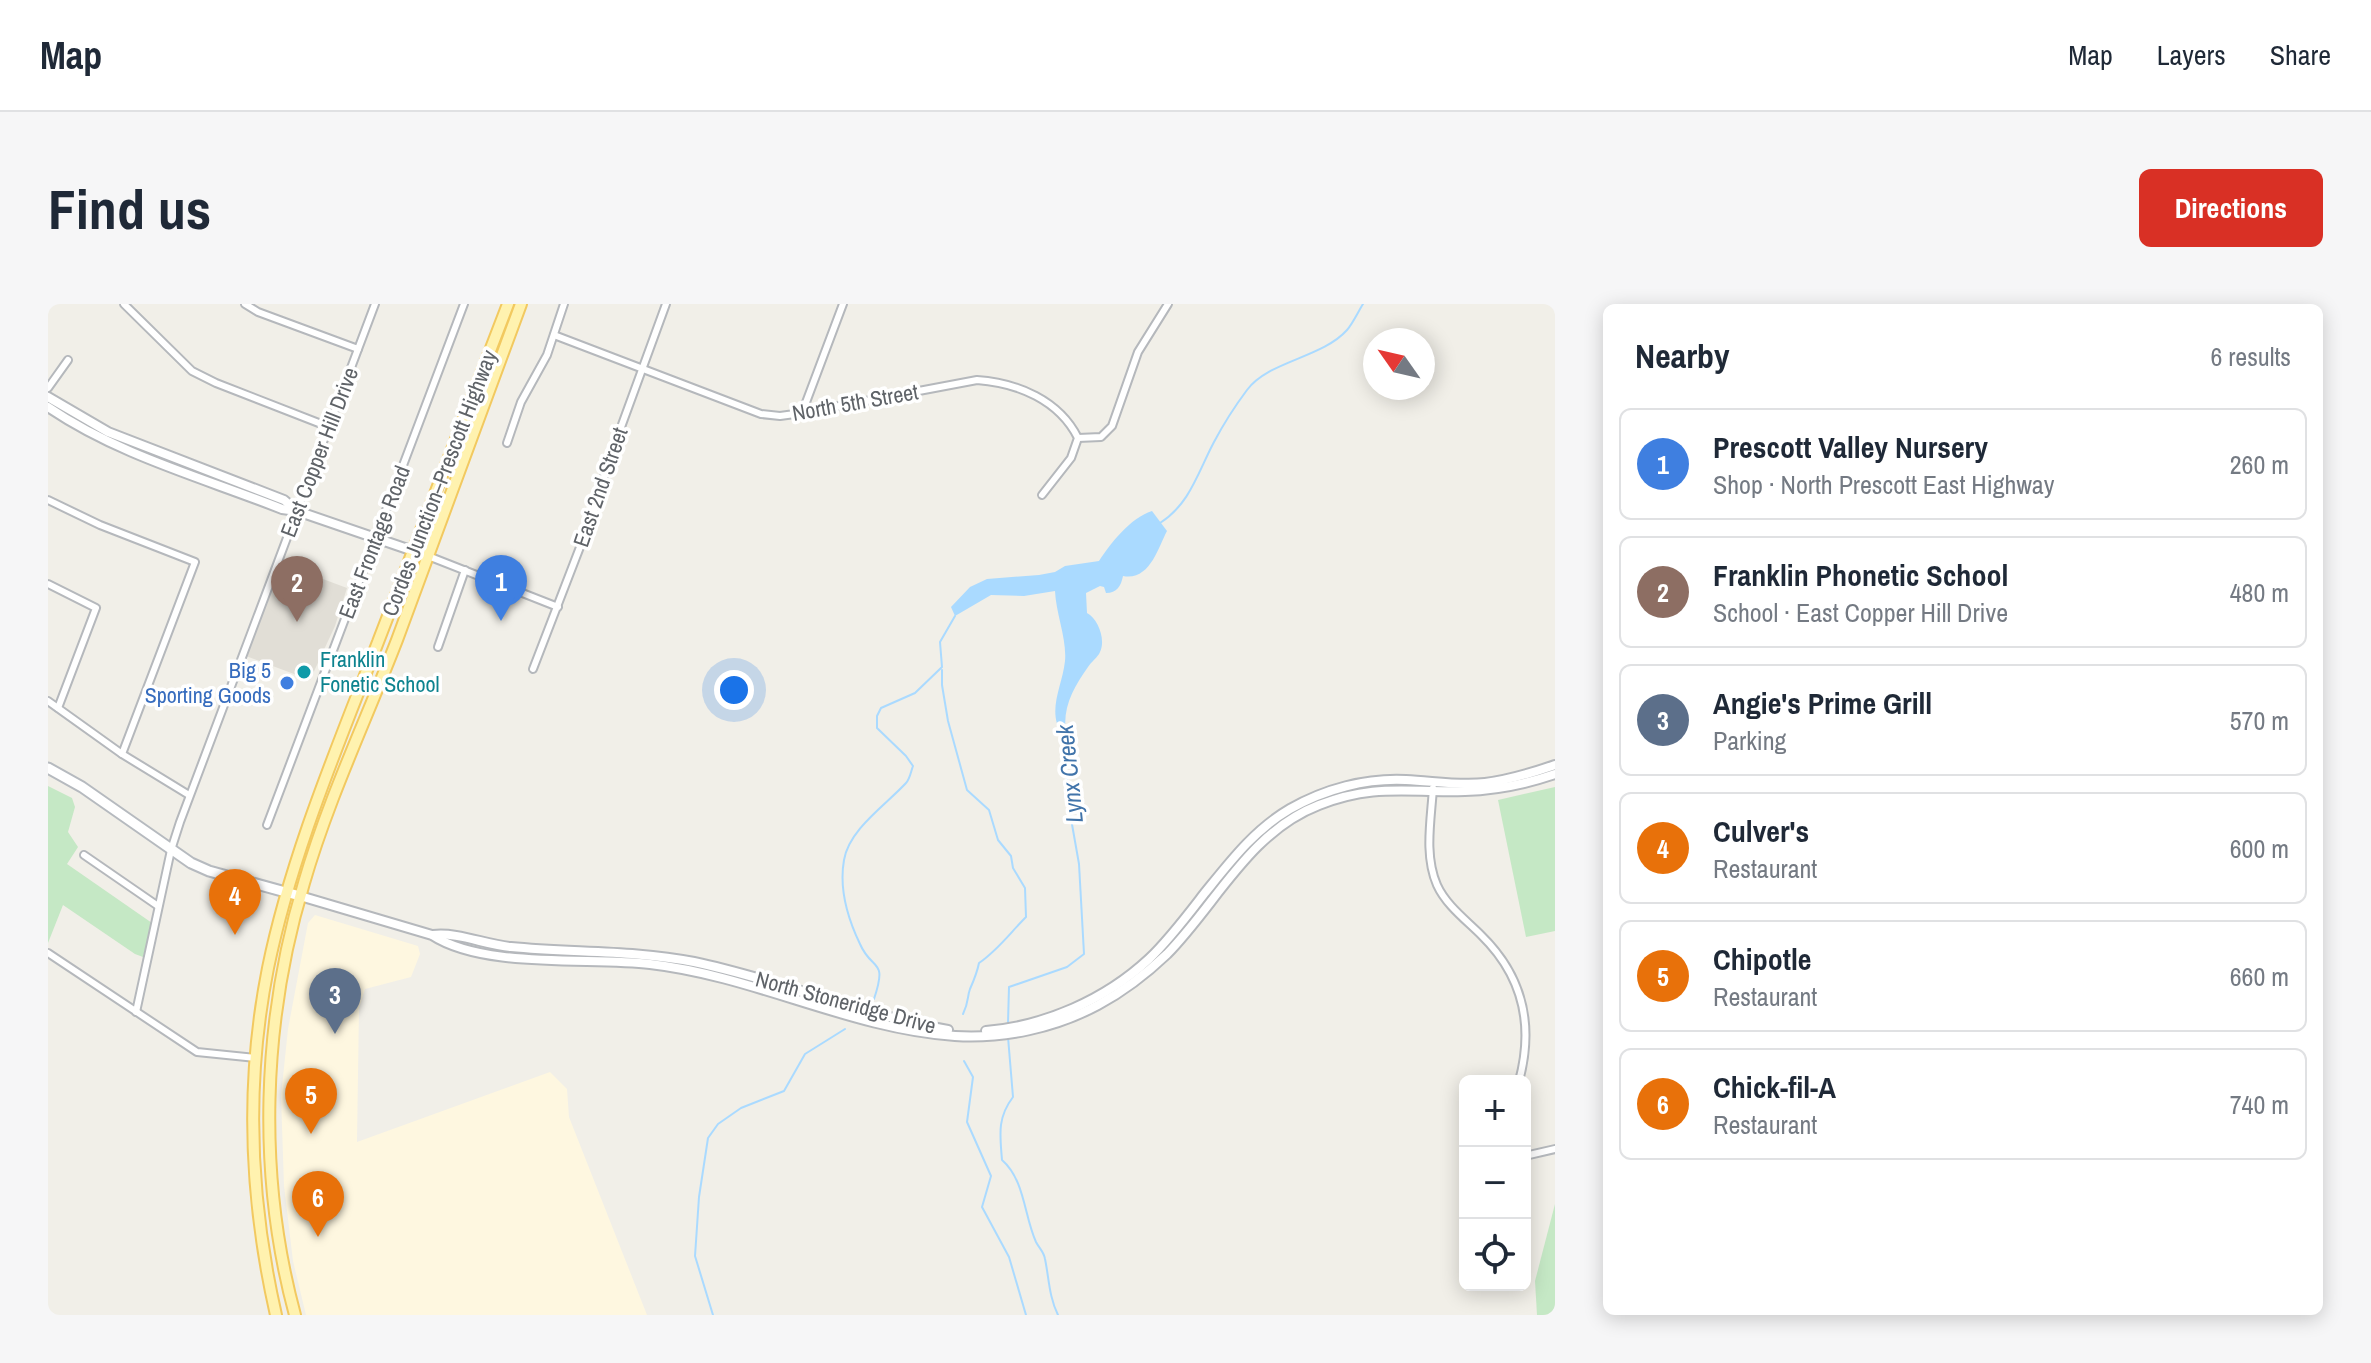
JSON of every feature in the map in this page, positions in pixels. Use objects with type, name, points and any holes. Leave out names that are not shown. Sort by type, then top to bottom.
[{"type":"main road","name":"Cordes Junction–Prescott Highway","points":[[276,1315],[262,1250],[256,1201],[253,1126],[256,1058],[268,970],[287,892],[351,711],[508,304]]},
{"type":"main road","name":"Cordes Junction–Prescott Highway","points":[[295,1315],[278,1224],[269,1122],[273,1043],[280,990],[300,896],[521,304]]},
{"type":"main road","name":"North Stoneridge Drive","points":[[48,768],[82,787],[171,850],[209,871],[300,896]]},
{"type":"street","points":[[124,304],[192,371],[329,427]]},
{"type":"street","points":[[245,304],[258,312],[358,349]]},
{"type":"street","name":"East Copper Hill Drive","points":[[136,1012],[171,850],[189,795],[375,304]]},
{"type":"street","name":"East Frontage Road","points":[[267,825],[464,304]]},
{"type":"street","points":[[507,443],[521,402],[547,355],[564,304]]},
{"type":"street","name":"East 2nd Street","points":[[533,669],[602,490],[605,471],[666,304]]},
{"type":"street","points":[[802,413],[843,304]]},
{"type":"street","points":[[1042,495],[1071,458],[1078,438],[1101,437],[1112,426],[1138,352],[1168,304]]},
{"type":"street","name":"North 5th Street","points":[[554,335],[761,414],[780,416],[977,380],[1004,382],[1060,411],[1078,438]]},
{"type":"street","points":[[48,388],[68,360]]},
{"type":"street","points":[[48,397],[150,454]]},
{"type":"street","points":[[48,407],[104,439],[150,454],[282,509],[297,511],[413,550],[558,607]]},
{"type":"street","points":[[48,500],[100,525],[195,562],[122,754]]},
{"type":"street","points":[[438,647],[465,570]]},
{"type":"street","points":[[48,584],[96,608],[58,708]]},
{"type":"street","points":[[48,701],[122,754],[189,795]]},
{"type":"street","name":"North Stoneridge Drive","points":[[300,896],[484,953],[537,959],[638,963],[693,971],[902,1028],[955,1036],[981,1034],[1028,1027],[1080,1014],[1132,985],[1169,952],[1253,850],[1302,813],[1367,791],[1485,783],[1555,765]]},
{"type":"street","name":"North Stoneridge Drive","points":[[1433,787],[1490,790],[1555,774]]},
{"type":"street","points":[[1433,787],[1429,843],[1431,865],[1447,901],[1491,945],[1518,991],[1527,1038],[1520,1075]]},
{"type":"street","points":[[84,855],[158,906]]},
{"type":"street","points":[[48,953],[197,1052],[256,1058]]},
{"type":"street","points":[[1531,1155],[1555,1149]]},
{"type":"shaded area","points":[[280,563],[347,588],[335,626],[310,680],[246,656]]},
{"type":"shaded area","points":[[315,915],[418,946],[420,954],[411,977],[365,989],[359,1008],[357,1142],[550,1072],[567,1089],[569,1117],[647,1315],[306,1315],[293,1261],[284,1186],[281,1096],[288,1029],[308,923]]},
{"type":"green space","points":[[48,786],[72,798],[75,807],[68,832],[78,847],[67,864],[152,923],[143,957],[63,905],[48,943]]},
{"type":"green space","points":[[1555,787],[1555,931],[1526,937],[1498,800]]},
{"type":"green space","points":[[1555,1204],[1555,1315],[1537,1315],[1535,1281]]},
{"type":"water","points":[[1152,511],[1167,531],[1152,562],[1140,573],[1123,576],[1120,586],[1113,592],[1106,593],[1100,586],[1086,593],[1087,613],[1100,630],[1102,647],[1070,698],[1066,733],[1063,736],[1055,708],[1065,653],[1055,591],[1024,596],[991,595],[955,616],[951,607],[970,587],[987,579],[1039,575],[1065,566],[1099,561],[1129,525]]},
{"type":"waterway","name":"Lynx Creek","points":[[1160,523],[1186,497],[1234,409],[1256,380],[1336,339],[1349,327],[1363,304]]},
{"type":"waterway","points":[[874,999],[879,971],[865,953],[848,914],[843,881],[844,860],[853,838],[906,783],[913,766],[877,728],[877,716],[881,708],[915,693],[942,667],[940,642],[955,616]]},
{"type":"waterway","points":[[942,670],[948,721],[967,790],[989,810],[998,840],[1011,856],[1013,868],[1025,888],[1026,917],[979,963],[963,1014]]},
{"type":"waterway","name":"Lynx Creek","points":[[1008,1023],[1009,987],[1067,967],[1084,954],[1079,864],[1070,813],[1063,736]]},
{"type":"waterway","points":[[713,1315],[695,1256],[699,1197],[708,1138],[718,1124],[741,1108],[784,1091],[805,1054],[845,1029]]},
{"type":"waterway","name":"Lynx Creek","points":[[1008,1037],[1013,1097],[1002,1120],[1002,1160],[1010,1168],[1020,1188],[1032,1232],[1044,1257],[1058,1315]]},
{"type":"waterway","points":[[964,1061],[973,1077],[967,1122],[991,1176],[982,1207],[1009,1257],[1026,1315]]},
{"type":"place","name":"Prescott Valley Nursery","points":[[501,621]]},
{"type":"place","name":"Franklin Phonetic School","points":[[297,622]]},
{"type":"place","name":"Franklin Fonetic School","points":[[304,672]]},
{"type":"place","name":"Big 5 Sporting Goods","points":[[287,683]]},
{"type":"place","name":"Culver's","points":[[235,935]]},
{"type":"place","name":"Angie's Prime Grill","points":[[335,1034]]},
{"type":"place","name":"Chipotle","points":[[311,1134]]},
{"type":"place","name":"Chick-fil-A","points":[[318,1237]]}]
